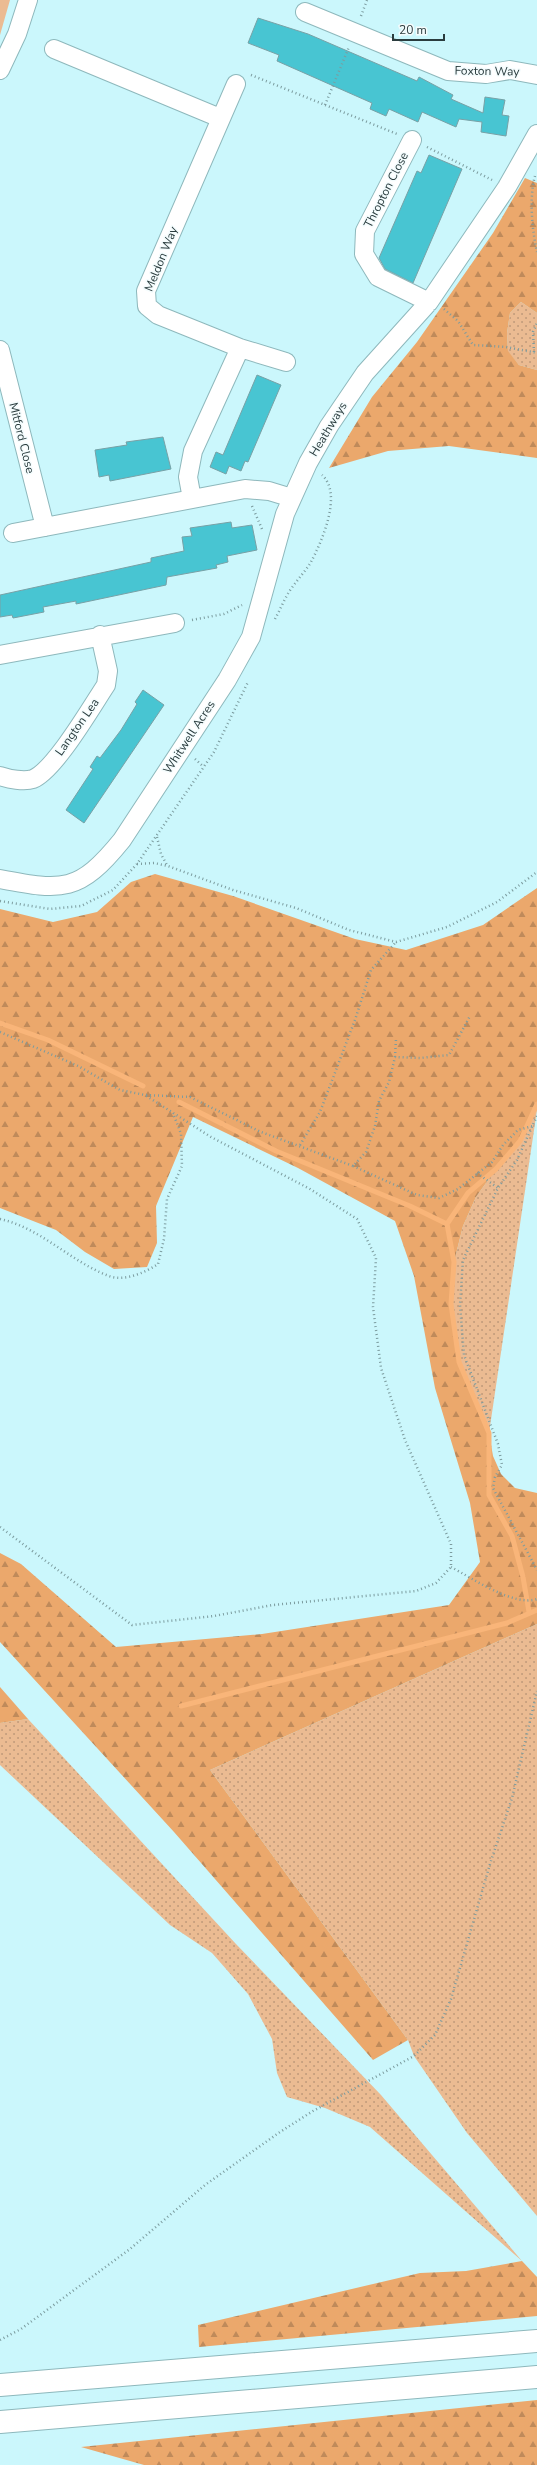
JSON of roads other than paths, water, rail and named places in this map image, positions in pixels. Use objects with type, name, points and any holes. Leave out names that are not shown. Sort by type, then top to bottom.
[{"type":"highway","points":[[0,2385],[537,2341]]},
{"type":"highway","points":[[0,2422],[537,2377]]},
{"type":"street","points":[[0,70],[17,34],[28,0]]},
{"type":"street","name":"Foxton Way","points":[[305,12],[354,34],[448,71],[486,74],[510,70],[537,75]]},
{"type":"street","points":[[54,49],[220,118]]},
{"type":"street","name":"Meldon Way","points":[[236,84],[146,291],[147,306],[158,315],[240,348],[286,362]]},
{"type":"street","name":"Heathways","points":[[292,498],[308,463],[349,393],[429,302],[507,187],[537,134]]},
{"type":"street","name":"Thropton Close","points":[[412,140],[364,230],[364,254],[378,277],[429,302]]},
{"type":"street","points":[[192,499],[188,477],[193,451],[240,348]]},
{"type":"street","name":"Mitford Close","points":[[0,350],[45,527]]},
{"type":"street","points":[[13,533],[245,489],[269,491],[292,498]]},
{"type":"street","name":"Whitwell Acres","points":[[0,879],[40,886],[66,886],[82,880],[102,865],[122,840],[227,680],[251,637],[273,554],[292,498]]},
{"type":"street","points":[[0,655],[100,635],[176,622]]},
{"type":"street","name":"Langton Lea","points":[[0,776],[10,780],[33,779],[48,768],[106,685],[108,671],[100,635]]},
{"type":"waterway","points":[[0,1023],[48,1040],[143,1086]]},
{"type":"waterway","points":[[179,1102],[276,1151],[410,1206],[447,1224],[454,1262],[451,1304],[459,1362],[489,1433],[489,1495],[512,1536],[523,1577],[529,1612]]},
{"type":"waterway","points":[[447,1224],[468,1193],[496,1169],[520,1141],[537,1104]]},
{"type":"waterway","points":[[181,1706],[507,1623],[537,1610]]}]
